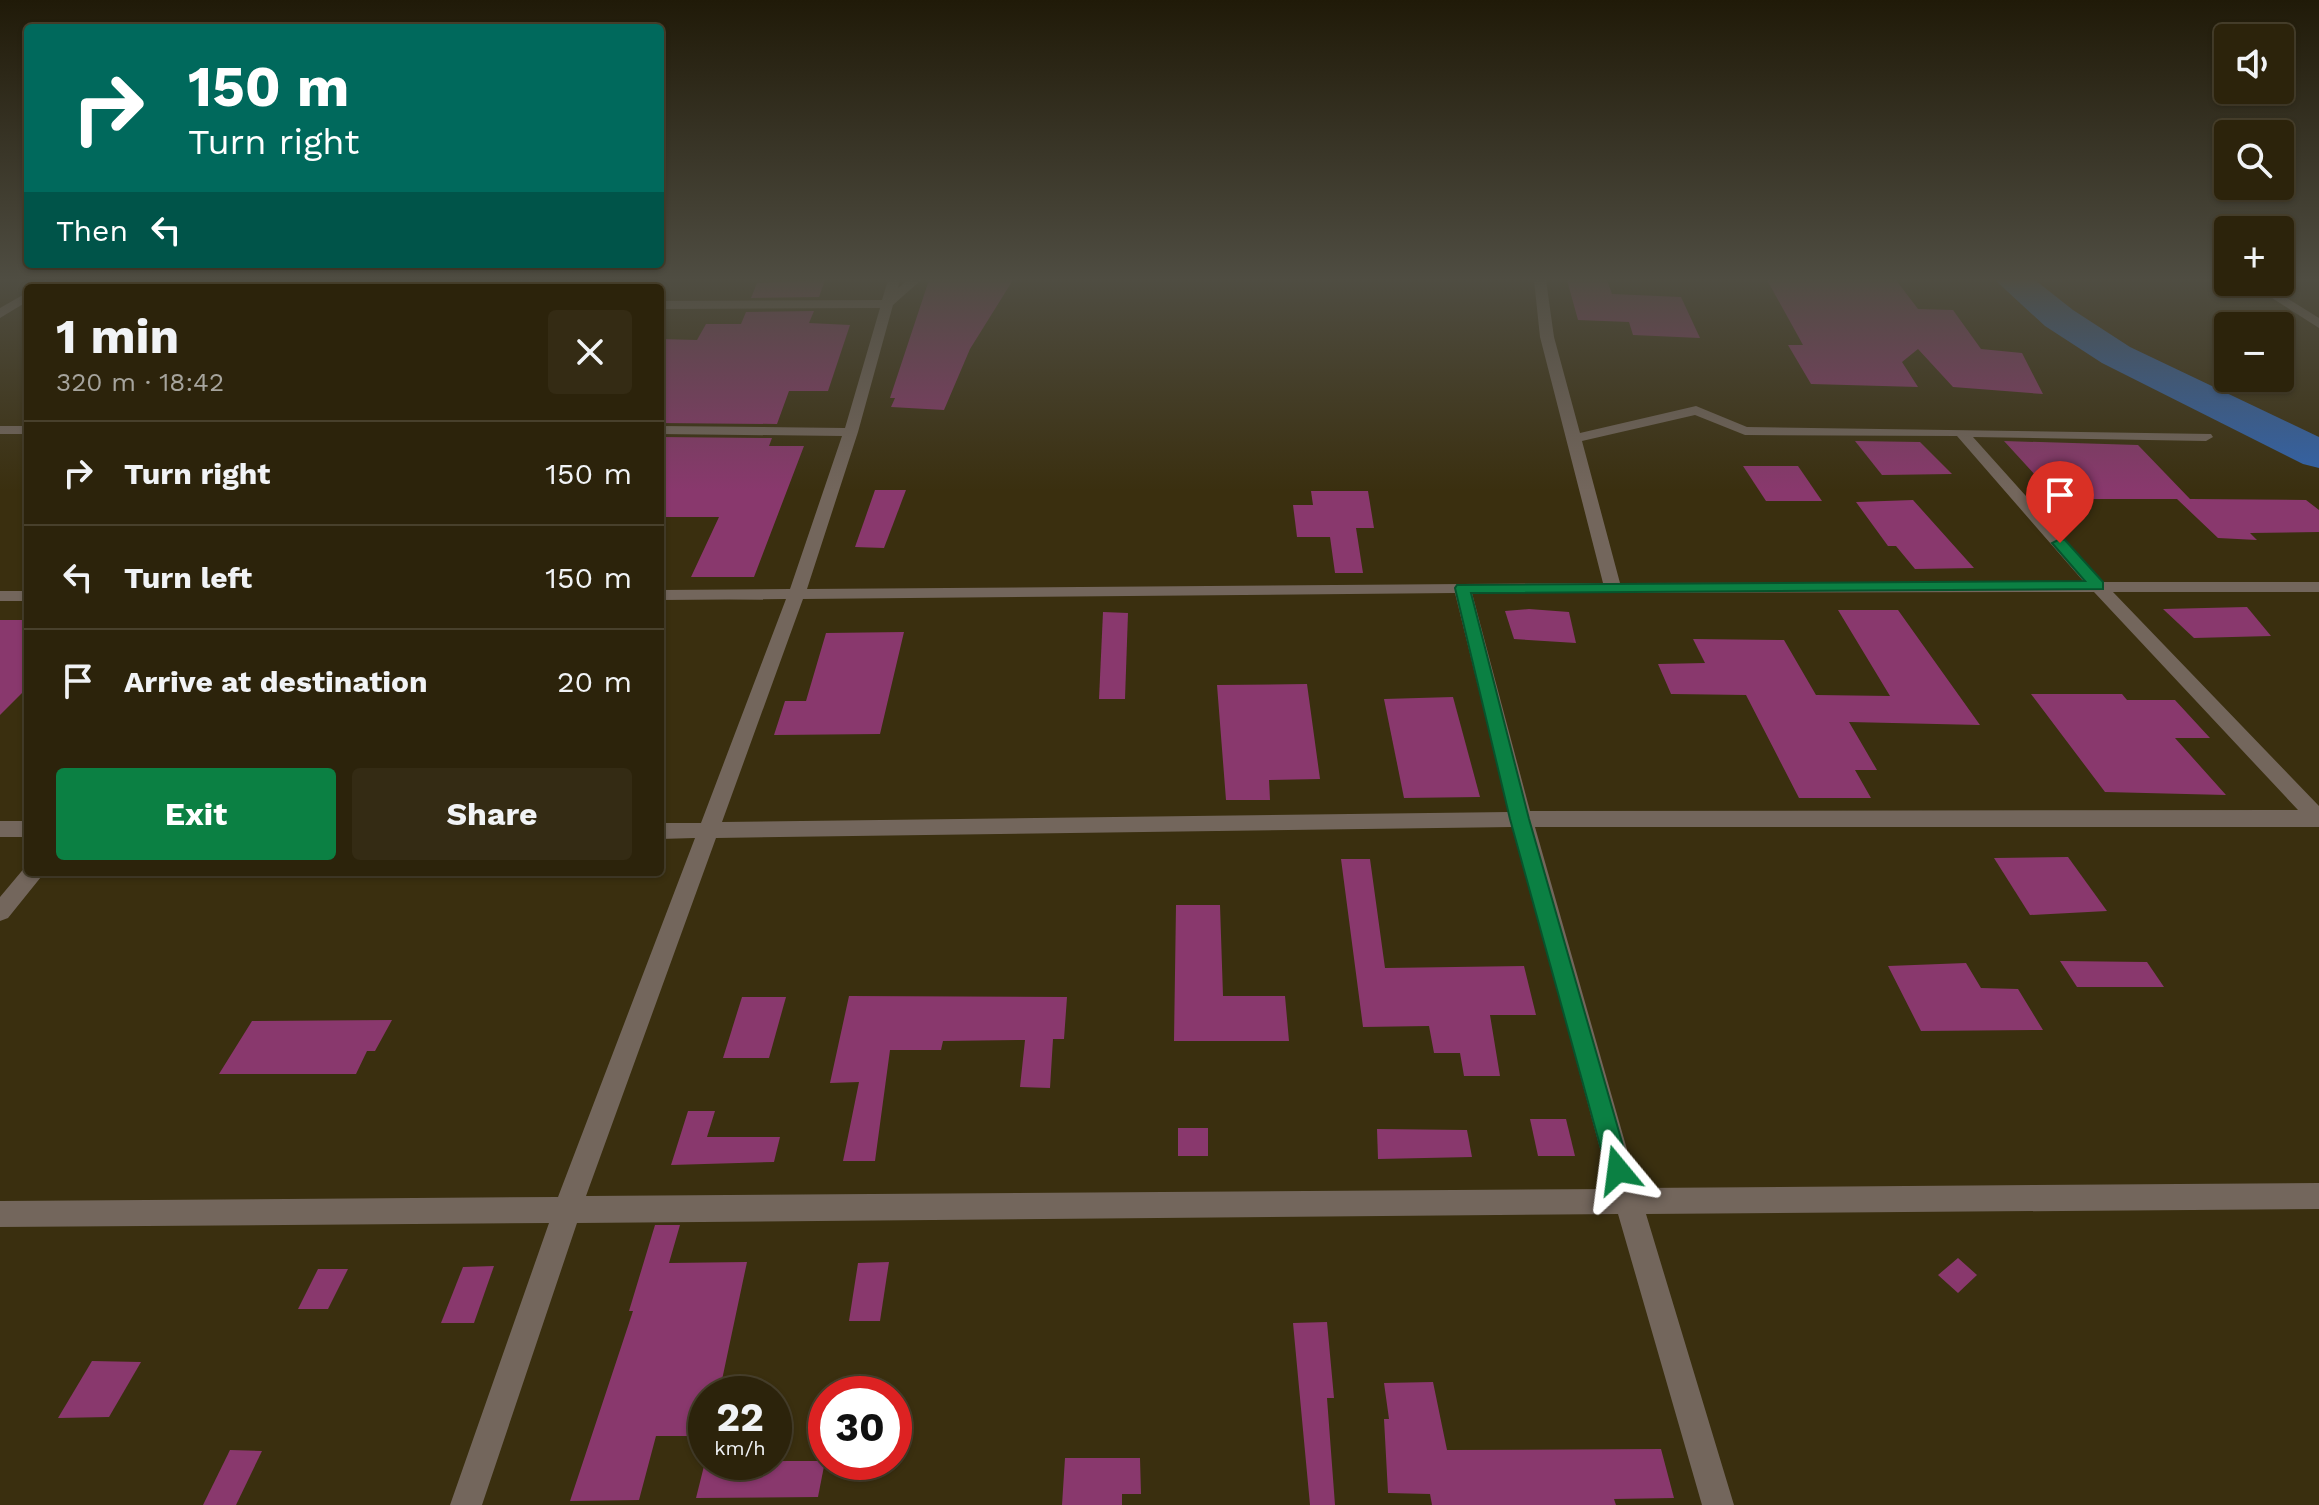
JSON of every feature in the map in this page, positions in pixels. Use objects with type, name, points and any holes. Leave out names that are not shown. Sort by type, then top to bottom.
[{"type":"street","points":[[466,1505],[567,1210],[796,595],[851,432],[874,350]]},
{"type":"street","points":[[1550,350],[1613,588]]},
{"type":"street","points":[[1573,439],[1696,410],[1745,431],[2206,437]]},
{"type":"street","points":[[0,430],[24,430]]},
{"type":"street","points":[[664,430],[851,432]]},
{"type":"street","points":[[1961,432],[2097,586],[2319,818]]},
{"type":"street","points":[[664,595],[1462,588],[2319,587]]},
{"type":"street","points":[[1462,588],[1519,819],[1626,1199],[1718,1505]]},
{"type":"street","points":[[0,596],[24,596]]},
{"type":"street","points":[[664,831],[1519,819],[2319,818]]},
{"type":"street","points":[[0,829],[24,829]]},
{"type":"street","points":[[0,912],[31,876]]},
{"type":"street","points":[[0,1214],[2319,1196]]},
{"type":"building","points":[[664,350],[842,350],[828,391],[789,391],[777,424],[664,423]]},
{"type":"building","points":[[906,350],[969,350],[944,410],[891,407],[895,398],[890,398]]},
{"type":"building","points":[[1791,350],[1916,350],[1902,362],[1918,387],[1811,384]]},
{"type":"building","points":[[1919,350],[2022,353],[2043,394],[1953,387]]},
{"type":"building","points":[[664,437],[772,438],[769,446],[804,446],[754,577],[691,577],[719,517],[664,517]]},
{"type":"building","points":[[1855,441],[1920,442],[1952,474],[1882,475]]},
{"type":"building","points":[[2004,441],[2138,445],[2190,499],[2306,500],[2319,510],[2319,532],[2250,533],[2257,540],[2218,538],[2177,499],[2057,499]]},
{"type":"building","points":[[1743,466],[1798,466],[1822,501],[1766,501]]},
{"type":"building","points":[[875,490],[906,490],[884,548],[855,547]]},
{"type":"building","points":[[1311,491],[1368,491],[1374,528],[1356,528],[1363,573],[1335,573],[1330,537],[1297,537],[1293,505],[1313,505]]},
{"type":"building","points":[[1913,500],[1974,568],[1915,569],[1896,546],[1888,546],[1856,502]]},
{"type":"building","points":[[2247,607],[2271,636],[2194,638],[2163,609]]},
{"type":"building","points":[[1838,610],[1898,610],[1980,725],[1849,722],[1877,770],[1855,770],[1871,798],[1799,798],[1746,695],[1671,694],[1658,664],[1705,663],[1693,639],[1784,640],[1816,695],[1890,696]]},
{"type":"building","points":[[1505,611],[1569,612],[1576,643],[1514,639]]},
{"type":"building","points":[[1103,612],[1128,613],[1125,699],[1099,699]]},
{"type":"building","points":[[0,620],[24,620],[24,691],[0,715]]},
{"type":"building","points":[[904,632],[880,734],[774,735],[785,701],[806,701],[826,633]]},
{"type":"building","points":[[1307,684],[1320,779],[1269,780],[1270,800],[1226,800],[1217,685]]},
{"type":"building","points":[[2031,694],[2122,694],[2127,700],[2175,700],[2210,738],[2175,738],[2226,795],[2105,792]]},
{"type":"building","points":[[1453,697],[1480,797],[1404,798],[1384,699]]},
{"type":"building","points":[[2068,857],[2107,911],[2030,915],[1994,858]]},
{"type":"building","points":[[1341,859],[1370,859],[1385,968],[1524,966],[1536,1015],[1490,1015],[1500,1076],[1464,1076],[1460,1053],[1434,1053],[1429,1026],[1363,1027]]},
{"type":"building","points":[[1176,905],[1220,905],[1223,996],[1285,996],[1289,1041],[1174,1041]]},
{"type":"building","points":[[2060,961],[2147,962],[2164,987],[2077,987]]},
{"type":"building","points":[[1966,963],[1981,988],[2018,989],[2043,1030],[1921,1031],[1888,966]]},
{"type":"building","points":[[849,996],[1067,997],[1064,1039],[1053,1039],[1050,1088],[1020,1087],[1025,1040],[943,1041],[941,1050],[890,1050],[875,1161],[843,1161],[859,1082],[830,1083]]},
{"type":"building","points":[[742,997],[786,997],[769,1058],[723,1058]]},
{"type":"building","points":[[392,1020],[375,1051],[367,1051],[356,1074],[219,1074],[252,1021]]},
{"type":"building","points":[[688,1111],[715,1111],[707,1137],[780,1137],[774,1162],[671,1165]]},
{"type":"building","points":[[1530,1119],[1566,1119],[1575,1156],[1538,1156]]},
{"type":"building","points":[[1178,1128],[1208,1128],[1208,1156],[1178,1156]]},
{"type":"building","points":[[1377,1129],[1467,1130],[1472,1157],[1378,1159]]},
{"type":"building","points":[[655,1225],[680,1225],[669,1263],[747,1262],[723,1376],[688,1376],[688,1436],[656,1436],[639,1500],[570,1501],[633,1311],[629,1311]]},
{"type":"building","points":[[1958,1258],[1977,1275],[1958,1293],[1938,1275]]},
{"type":"building","points":[[889,1262],[880,1321],[849,1321],[858,1263]]},
{"type":"building","points":[[494,1266],[474,1323],[441,1323],[463,1267]]},
{"type":"building","points":[[318,1269],[348,1269],[328,1309],[298,1309]]},
{"type":"building","points":[[1327,1322],[1334,1398],[1327,1398],[1335,1505],[1310,1505],[1293,1323]]},
{"type":"building","points":[[92,1361],[141,1362],[109,1417],[58,1418]]},
{"type":"building","points":[[1433,1382],[1447,1450],[1661,1449],[1674,1498],[1614,1499],[1616,1505],[1432,1505],[1430,1494],[1388,1493],[1384,1419],[1389,1419],[1384,1383]]},
{"type":"building","points":[[230,1450],[262,1451],[236,1505],[203,1505]]},
{"type":"building","points":[[1065,1458],[1140,1458],[1141,1494],[1122,1494],[1122,1505],[1062,1505]]},
{"type":"building","points":[[792,1461],[808,1461],[808,1480],[821,1480],[818,1497],[696,1498],[700,1480],[792,1480]]},
{"type":"waterway","points":[[2109,350],[2319,454]]},
{"type":"route","points":[[1618,1170],[1519,819],[1462,588],[2097,586],[2060,543]]}]
